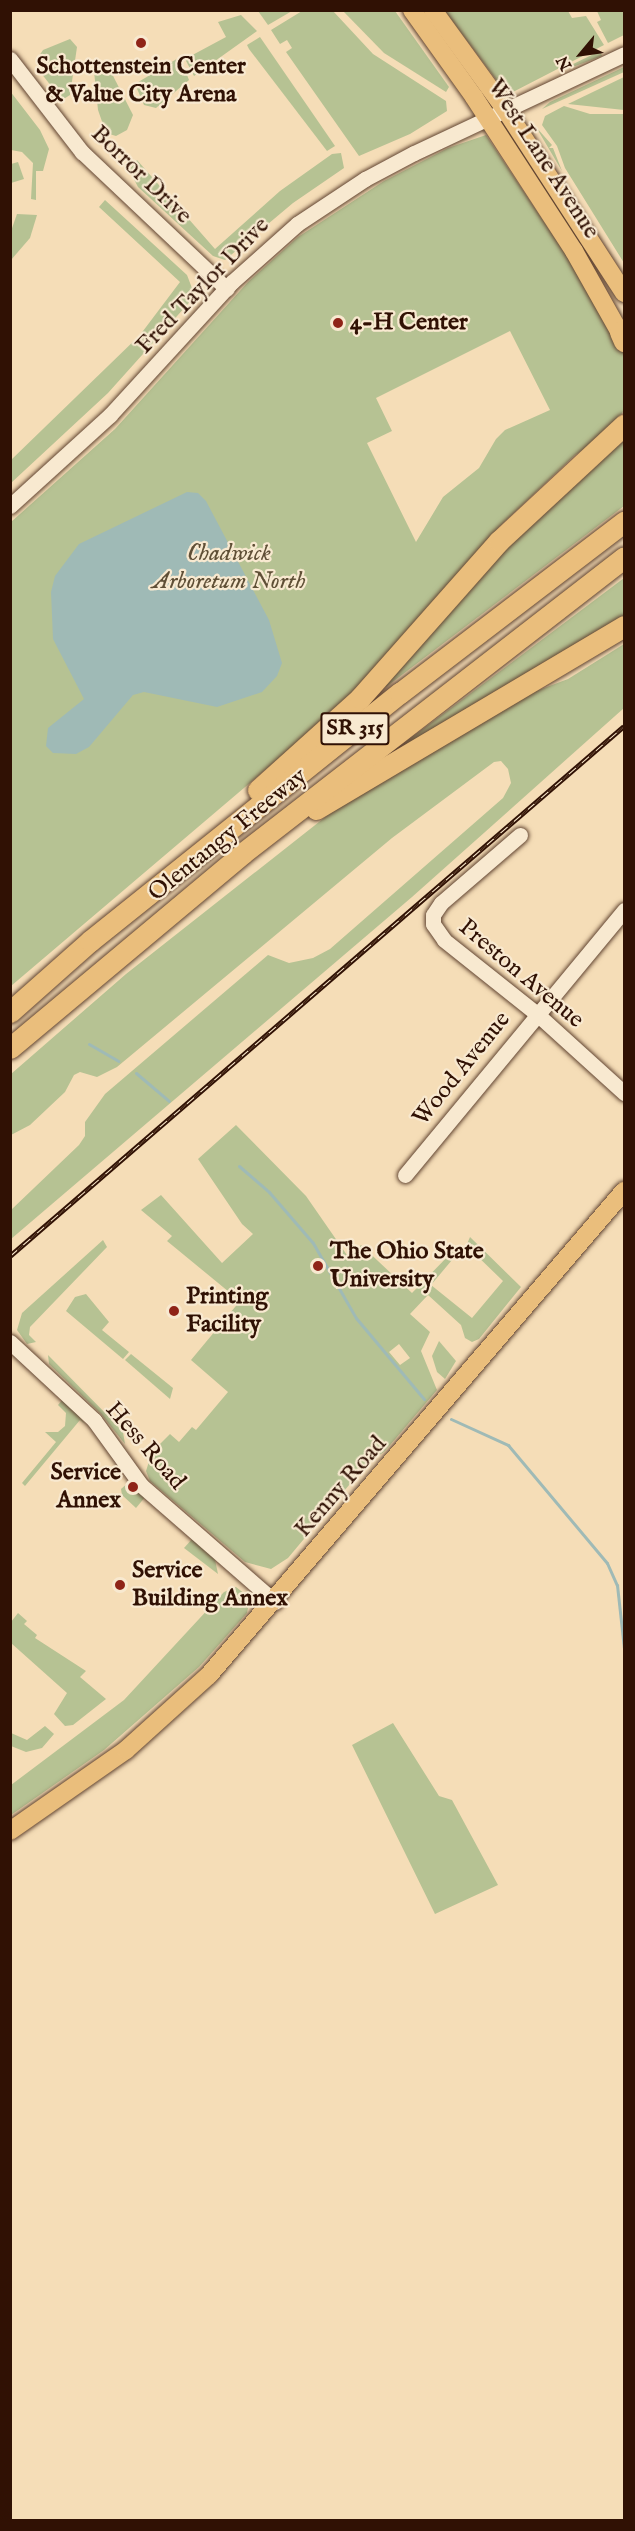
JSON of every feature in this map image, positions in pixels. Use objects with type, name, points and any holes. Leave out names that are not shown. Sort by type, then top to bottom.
[{"type":"highway","points":[[90,941],[360,698],[499,541],[617,431],[624,418]]},
{"type":"highway","name":"Olentangy Freeway","points":[[10,1012],[90,941],[400,693],[624,522]]},
{"type":"highway","name":"Olentangy Freeway","points":[[10,1048],[243,853],[624,557]]},
{"type":"highway","points":[[243,853],[624,626]]},
{"type":"main road","name":"West Lane Avenue","points":[[412,10],[574,251],[623,338]]},
{"type":"main road","name":"West Lane Avenue","points":[[433,10],[505,109],[624,293]]},
{"type":"main road","name":"Kenny Road","points":[[10,1830],[126,1750],[171,1712],[275,1602],[624,1191]]},
{"type":"street","name":"Fred Taylor Drive","points":[[10,506],[110,415],[227,289],[273,244],[330,201],[486,117],[624,54]]},
{"type":"street","name":"Borror Drive","points":[[10,59],[82,152],[227,289]]},
{"type":"street","name":"Preston Avenue","points":[[520,835],[441,903],[433,915],[433,924],[444,940],[537,1014],[624,1093]]},
{"type":"street","name":"Wood Avenue","points":[[405,1175],[624,910]]},
{"type":"street","name":"Hess Road","points":[[10,1341],[94,1420],[141,1485],[275,1602]]},
{"type":"green space","points":[[258,11],[292,11],[268,25]]},
{"type":"green space","points":[[302,11],[333,11],[373,54],[446,101],[447,111],[410,134],[359,156],[286,52],[292,48],[287,40],[280,44],[271,30]]},
{"type":"green space","points":[[343,11],[395,11],[449,87],[446,92],[384,53]]},
{"type":"green space","points":[[445,11],[568,11],[572,18],[586,16],[604,45],[513,92],[503,89]]},
{"type":"green space","points":[[597,11],[624,11],[624,35],[608,43],[597,22],[601,20]]},
{"type":"green space","points":[[241,15],[257,31],[194,76],[185,59],[226,37],[218,22]]},
{"type":"green space","points":[[260,37],[335,146],[327,151],[249,49],[247,45]]},
{"type":"green space","points":[[70,39],[77,47],[70,95],[62,100],[41,73],[37,59],[43,50]]},
{"type":"green space","points":[[600,51],[602,56],[570,68],[569,66]]},
{"type":"green space","points":[[180,57],[189,80],[156,108],[144,105],[135,84]]},
{"type":"green space","points":[[102,63],[108,66],[133,115],[127,130],[116,136],[106,133],[98,110],[94,71]]},
{"type":"green space","points":[[624,67],[624,72],[542,109],[550,102]]},
{"type":"green space","points":[[624,77],[624,110],[568,104]]},
{"type":"green space","points":[[10,91],[40,130],[49,149],[43,171],[36,171],[36,200],[31,199],[33,163],[22,152],[11,150]]},
{"type":"green space","points":[[564,106],[590,114],[624,114],[624,263],[565,168],[557,146],[542,125],[545,116]]},
{"type":"green space","points":[[536,127],[552,145],[549,148],[553,148],[562,171]]},
{"type":"green space","name":"Chadwick Arboretum North","points":[[486,135],[578,273],[624,354],[623,412],[602,437],[575,455],[499,527],[414,633],[318,725],[11,986],[11,522],[115,429],[248,282],[298,237],[384,181],[448,148]],"holes":[[[510,331],[550,410],[505,430],[496,439],[479,468],[443,497],[416,542],[367,443],[392,431],[376,398]]]},
{"type":"green space","points":[[341,153],[344,168],[293,203],[225,260],[213,256],[138,187],[129,170],[137,160],[215,249],[280,191],[332,154]]},
{"type":"green space","points":[[18,162],[24,179],[11,183],[11,164]]},
{"type":"green space","points":[[105,200],[187,275],[195,296],[108,393],[11,483],[11,460],[140,335],[180,282],[99,207]]},
{"type":"green space","points":[[17,214],[37,215],[30,238],[11,260],[11,231]]},
{"type":"green space","points":[[624,433],[624,506],[386,687],[383,684],[474,576]]},
{"type":"green space","points":[[624,578],[624,617],[406,748],[403,744]]},
{"type":"green space","points":[[624,644],[624,708],[412,897],[11,1239],[11,1210],[79,1145],[85,1136],[85,1122],[105,1094],[268,955],[289,963],[313,958],[330,949],[503,798],[511,783],[508,769],[501,761],[494,762],[392,838],[117,1067],[97,1077],[80,1072],[74,1075],[65,1092],[30,1125],[11,1135],[11,1074],[126,974],[338,807],[531,693],[568,679]]},
{"type":"green space","points":[[236,1125],[306,1196],[349,1258],[361,1245],[412,1293],[453,1251],[457,1254],[431,1285],[472,1318],[503,1281],[471,1250],[467,1244],[470,1237],[521,1287],[479,1339],[472,1342],[465,1338],[461,1325],[428,1295],[410,1314],[430,1332],[421,1351],[437,1390],[385,1451],[365,1466],[288,1558],[271,1569],[245,1562],[150,1481],[146,1471],[152,1452],[170,1434],[179,1442],[192,1427],[196,1430],[228,1392],[191,1360],[240,1301],[167,1241],[172,1236],[141,1210],[161,1195],[222,1263],[253,1234],[242,1224],[198,1159]],"holes":[[[399,1344],[410,1358],[400,1365],[389,1352]]]},
{"type":"green space","points":[[103,1240],[107,1247],[30,1327],[29,1335],[36,1342],[27,1344],[17,1330],[22,1313]]},
{"type":"green space","points":[[86,1294],[109,1322],[102,1330],[129,1352],[123,1359],[66,1311],[75,1297]]},
{"type":"green space","points":[[439,1341],[456,1361],[445,1379],[437,1372],[432,1356]]},
{"type":"green space","points":[[131,1354],[173,1388],[170,1399],[125,1360]]},
{"type":"green space","points":[[48,1355],[123,1432],[125,1444],[101,1414],[49,1364]]},
{"type":"green space","points":[[64,1398],[85,1424],[80,1420],[25,1486],[22,1483],[56,1442],[45,1432],[58,1432],[65,1426],[66,1413],[58,1405]]},
{"type":"green space","points":[[128,1483],[146,1496],[136,1508],[122,1495],[121,1489]]},
{"type":"green space","points":[[193,1538],[214,1555],[218,1574],[184,1548]]},
{"type":"green space","points":[[236,1587],[250,1598],[247,1613],[199,1667],[104,1750],[11,1815],[11,1785],[124,1700],[224,1592]]},
{"type":"green space","points":[[18,1613],[27,1621],[24,1624],[37,1635],[35,1638],[86,1671],[80,1677],[106,1699],[73,1725],[65,1726],[54,1714],[67,1693],[11,1643],[11,1622]]},
{"type":"green space","points":[[393,1723],[439,1796],[452,1800],[498,1885],[435,1914],[352,1745]]},
{"type":"green space","points":[[45,1726],[54,1734],[42,1748],[26,1752],[11,1746],[11,1733],[27,1740]]},
{"type":"water","points":[[187,492],[198,493],[206,501],[269,620],[282,663],[277,676],[262,692],[217,707],[144,692],[133,695],[89,747],[76,754],[53,753],[46,746],[48,728],[84,699],[53,639],[51,592],[55,576],[79,544]]},
{"type":"waterway","points":[[89,1044],[119,1061]]},
{"type":"waterway","points":[[136,1073],[169,1101]]},
{"type":"waterway","points":[[239,1166],[269,1192],[313,1243],[356,1318],[424,1399]]},
{"type":"waterway","points":[[451,1419],[508,1445],[607,1563],[617,1585],[624,1648]]},
{"type":"railway","points":[[10,1256],[624,726]]},
{"type":"place","name":"Schottenstein Center & Value City Arena","points":[[141,43]]},
{"type":"place","name":"4-H Center","points":[[338,323]]},
{"type":"place","name":"The Ohio State University","points":[[318,1266]]},
{"type":"place","name":"Printing Facility","points":[[174,1311]]},
{"type":"place","name":"Service Annex","points":[[133,1487]]},
{"type":"place","name":"Service Building Annex","points":[[120,1585]]}]
